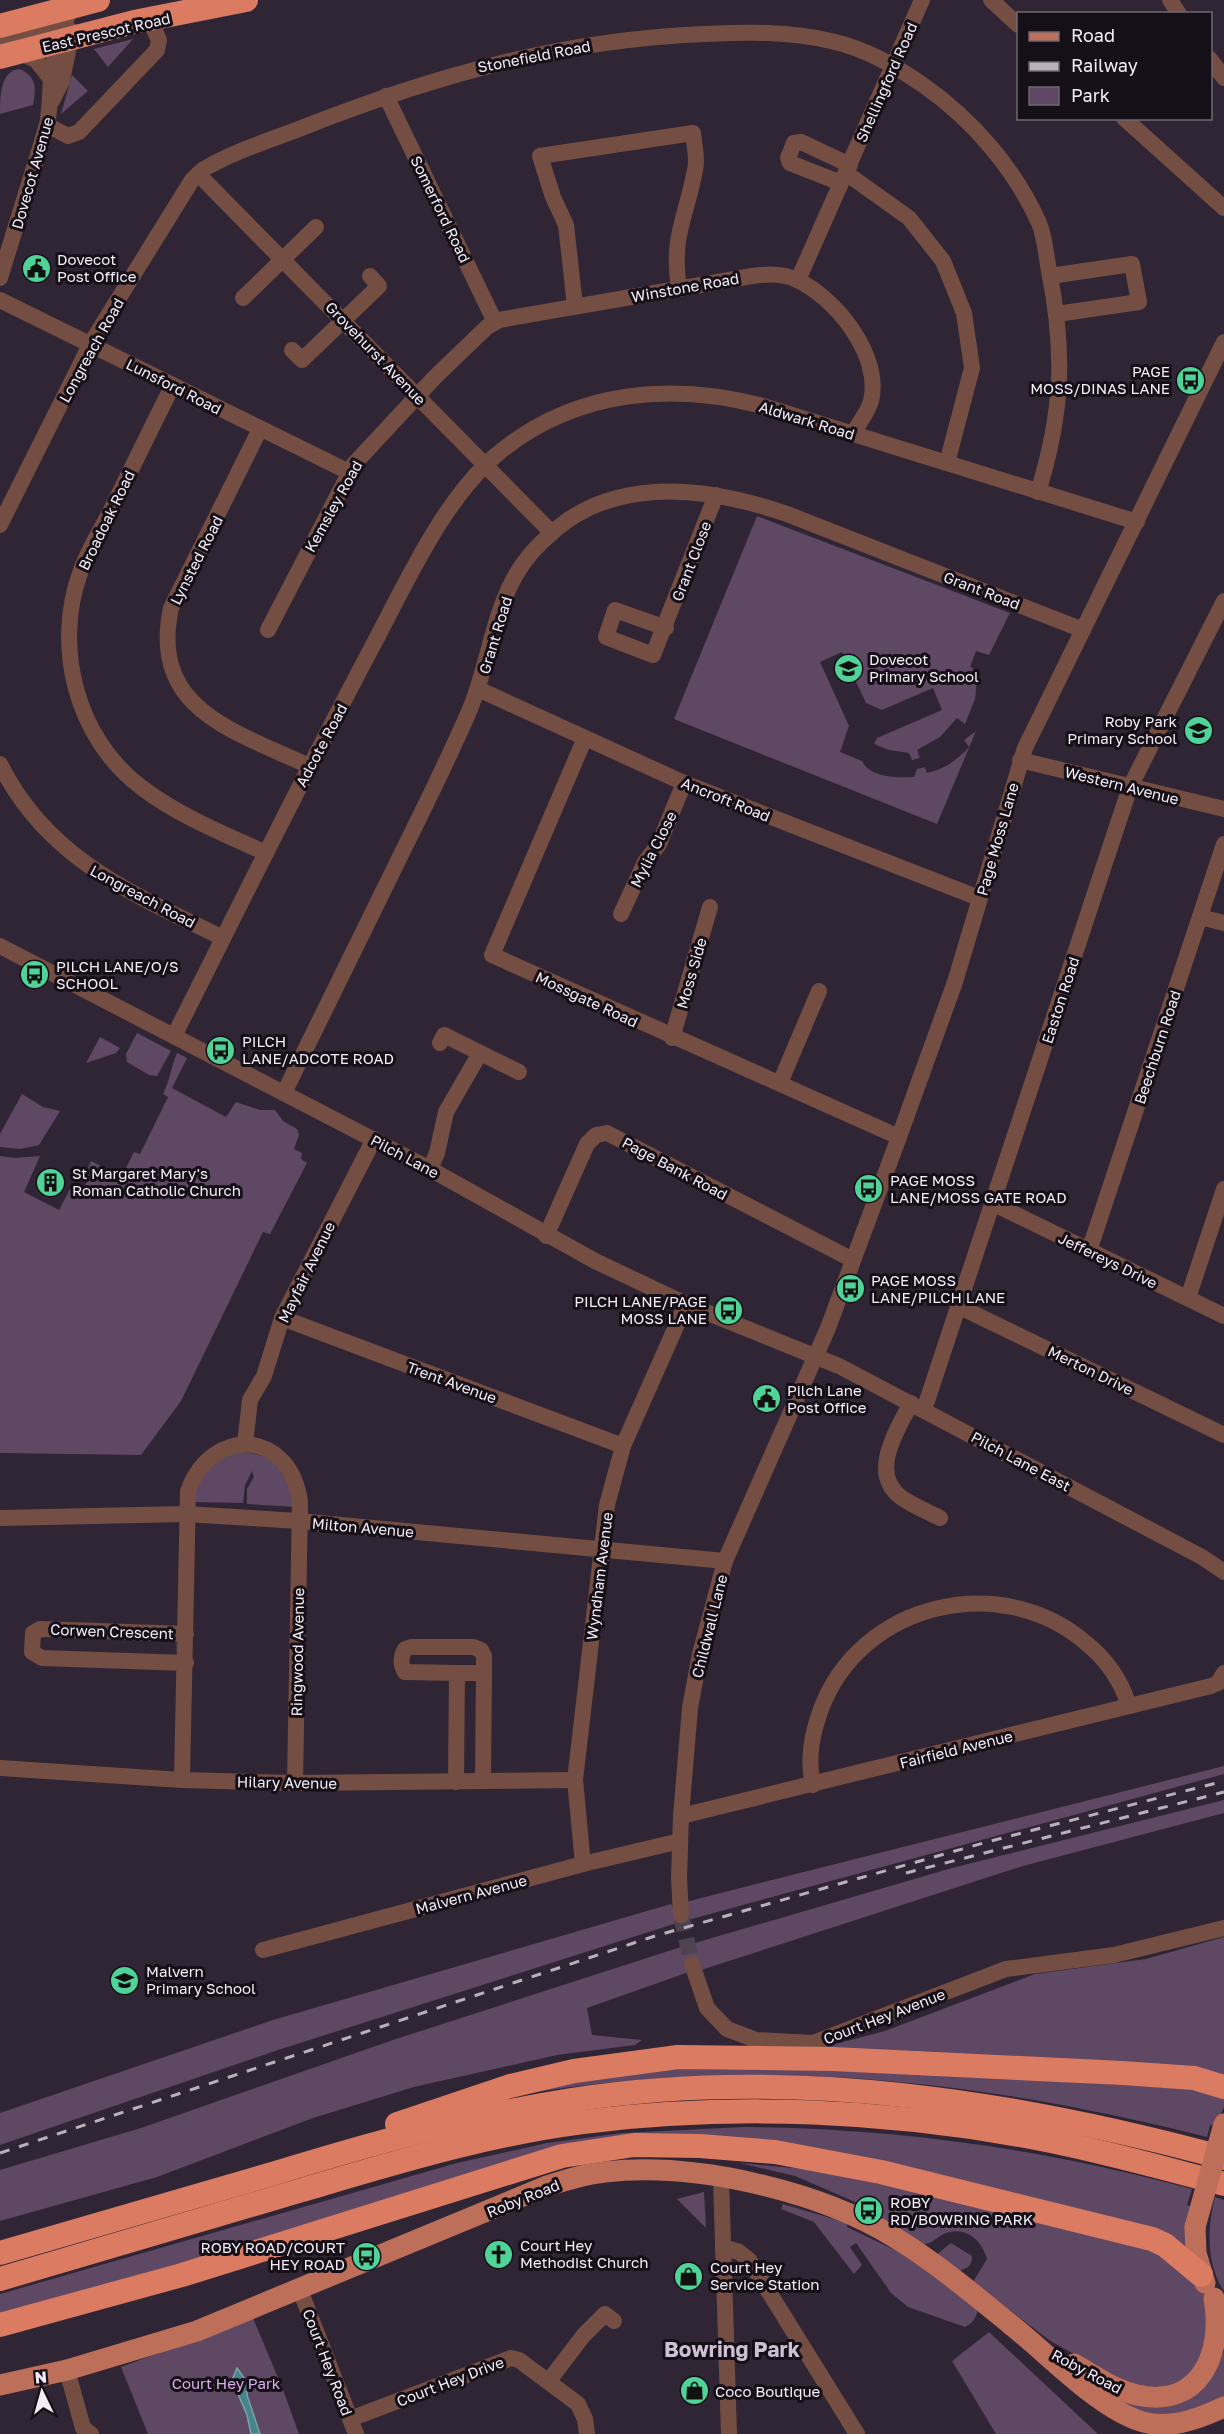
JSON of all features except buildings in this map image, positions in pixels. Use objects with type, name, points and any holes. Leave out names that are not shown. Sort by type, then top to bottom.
[{"type":"highway","name":"East Prescot Road","points":[[4,54],[67,23],[98,0]]},
{"type":"highway","name":"East Prescot Road","points":[[0,26],[150,21],[246,0]]},
{"type":"highway","points":[[125,2217],[453,2104],[553,2076],[627,2063],[729,2056],[833,2059],[1173,2077],[1209,2081],[1224,2087]]},
{"type":"highway","points":[[0,2253],[384,2140],[496,2114],[572,2100],[671,2089],[764,2088],[948,2100],[1063,2119],[1142,2136],[1224,2158]]},
{"type":"highway","points":[[0,2279],[444,2151],[582,2122],[674,2114],[768,2112],[858,2116],[944,2124],[1050,2141],[1130,2158],[1224,2184]]},
{"type":"highway","points":[[0,2325],[182,2275],[562,2156],[634,2145],[700,2146],[776,2152],[882,2172],[1152,2239],[1165,2245],[1201,2275]]},
{"type":"main road","name":"Roby Road","points":[[1029,2339],[1124,2391],[1149,2397],[1172,2394],[1196,2381],[1215,2356],[1220,2327],[1219,2304],[1201,2275],[1196,2253],[1195,2226],[1224,2124]]},
{"type":"main road","name":"Roby Road","points":[[0,2385],[67,2370],[197,2331],[572,2178],[603,2172],[646,2170],[722,2178],[820,2203],[893,2236],[959,2282],[1102,2400],[1138,2421],[1176,2424],[1224,2407]]},
{"type":"street","name":"Shellingford Road","points":[[798,280],[922,0]]},
{"type":"street","points":[[991,0],[1017,24]]},
{"type":"street","points":[[47,125],[68,136],[79,132],[157,50],[159,40],[150,21]]},
{"type":"street","name":"Dovecot Avenue","points":[[0,278],[47,125],[52,101],[51,79],[67,23]]},
{"type":"street","name":"Dovecot Avenue","points":[[52,101],[62,81],[67,23]]},
{"type":"street","name":"Stonefield Road","points":[[195,177],[220,160],[386,96],[451,74],[546,52],[612,41],[686,34],[799,35],[853,47],[893,65],[946,101],[979,134],[1015,178],[1040,226],[1057,315],[1061,378],[1052,446],[1038,492]]},
{"type":"street","points":[[4,54],[36,60],[51,79]]},
{"type":"street","points":[[1212,62],[1224,78]]},
{"type":"street","name":"Somerford Road","points":[[386,96],[495,322]]},
{"type":"street","points":[[1126,120],[1224,208]]},
{"type":"street","points":[[575,306],[566,225],[553,197],[540,156],[693,133],[696,170],[678,228],[674,259],[679,288]]},
{"type":"street","points":[[846,174],[909,218],[943,261],[964,313],[972,368],[947,463]]},
{"type":"street","name":"Grovehurst Avenue","points":[[195,177],[283,259],[552,533]]},
{"type":"street","name":"Longreach Road","points":[[0,525],[90,344],[195,177]]},
{"type":"street","points":[[243,298],[316,227]]},
{"type":"street","points":[[1050,276],[1132,264],[1139,302],[1057,315]]},
{"type":"street","name":"Winstone Road","points":[[495,322],[575,306],[761,275],[798,280],[830,304],[855,331],[870,365],[871,401],[853,434]]},
{"type":"street","points":[[292,350],[302,360],[344,321],[379,286],[370,276]]},
{"type":"street","name":"Lunsford Road","points":[[0,300],[349,472]]},
{"type":"street","points":[[417,395],[495,322]]},
{"type":"street","name":"Page Moss Lane","points":[[815,1355],[853,1260],[955,982],[1020,759],[1224,342]]},
{"type":"street","name":"Broadoak Road","points":[[173,385],[80,573],[70,613],[69,647],[72,674],[84,714],[99,742],[140,787],[167,805],[266,853]]},
{"type":"street","name":"Aldwark Road","points":[[484,465],[516,440],[564,414],[600,401],[646,393],[686,392],[724,396],[1137,522]]},
{"type":"street","name":"Kemsley Road","points":[[268,630],[349,472],[417,395]]},
{"type":"street","name":"Lynsted Road","points":[[260,429],[171,608],[167,640],[169,657],[179,686],[198,708],[215,720],[309,766]]},
{"type":"street","name":"Adcote Road","points":[[174,1036],[309,766],[424,551],[462,493],[484,465]]},
{"type":"street","name":"Grant Road","points":[[284,1093],[427,801],[477,689],[504,599],[521,567],[552,533],[581,512],[622,497],[671,492],[716,495],[787,514],[1083,630]]},
{"type":"street","name":"Grant Close","points":[[666,628],[716,495]]},
{"type":"street","name":"Easton Road","points":[[940,1518],[902,1498],[888,1478],[886,1466],[890,1446],[917,1407],[958,1306],[1130,787],[1224,601]]},
{"type":"street","name":"Ancroft Road","points":[[477,689],[684,783],[979,898]]},
{"type":"street","name":"Mossgate Road","points":[[585,738],[492,955],[672,1038],[780,1083],[899,1137]]},
{"type":"street","name":"Western Avenue","points":[[1020,759],[1224,809]]},
{"type":"street","name":"Longreach Road","points":[[0,764],[37,821],[76,858],[104,878],[223,938]]},
{"type":"street","name":"Mylia Close","points":[[621,914],[645,862],[659,844],[684,783]]},
{"type":"street","name":"Beechburn Road","points":[[1089,1251],[1224,844]]},
{"type":"street","name":"Moss Side","points":[[672,1038],[710,908]]},
{"type":"street","points":[[1200,917],[1224,923]]},
{"type":"street","name":"Pilch Lane","points":[[0,946],[430,1168],[546,1236],[686,1304],[815,1355]]},
{"type":"street","points":[[780,1083],[819,991]]},
{"type":"street","points":[[440,1043],[444,1035],[519,1072]]},
{"type":"street","points":[[430,1168],[437,1153],[446,1112],[480,1053]]},
{"type":"street","name":"Page Bank Road","points":[[546,1236],[587,1144],[596,1135],[607,1133],[853,1260]]},
{"type":"street","name":"Mayfair Avenue","points":[[245,1444],[250,1400],[264,1376],[282,1318],[374,1139]]},
{"type":"street","points":[[1188,1298],[1224,1189]]},
{"type":"street","name":"Jeffereys Drive","points":[[992,1203],[1224,1316]]},
{"type":"street","name":"Wyndham Avenue","points":[[583,1863],[575,1780],[611,1488],[623,1446],[686,1304]]},
{"type":"street","name":"Merton Drive","points":[[958,1306],[1224,1435]]},
{"type":"street","name":"Trent Avenue","points":[[282,1318],[623,1446]]},
{"type":"street","name":"Pilch Lane East","points":[[815,1355],[1192,1551],[1224,1572]]},
{"type":"street","name":"Childwall Lane","points":[[681,1915],[681,1815],[687,1729],[694,1681],[725,1561],[815,1355]]},
{"type":"street","points":[[186,1514],[188,1491],[193,1478],[205,1462],[226,1447],[245,1444],[271,1452],[294,1473],[300,1502],[299,1521]]},
{"type":"street","name":"Milton Avenue","points":[[0,1518],[186,1514],[299,1521],[725,1561]]},
{"type":"street","name":"Corwen Crescent","points":[[182,1780],[186,1663],[186,1514]]},
{"type":"street","name":"Ringwood Avenue","points":[[295,1783],[299,1521]]},
{"type":"street","points":[[813,1785],[810,1764],[814,1730],[824,1701],[840,1674],[877,1636],[907,1618],[938,1607],[972,1602],[998,1603],[1022,1608],[1049,1618],[1072,1631],[1099,1654],[1117,1677],[1129,1706]]},
{"type":"street","name":"Corwen Crescent","points":[[186,1634],[40,1629],[33,1633],[32,1652],[42,1658],[186,1663]]},
{"type":"street","points":[[483,1781],[484,1673],[484,1656],[481,1650],[473,1647],[411,1647],[405,1649],[402,1654],[402,1667],[405,1672],[484,1673]]},
{"type":"street","name":"Fairfield Avenue","points":[[681,1815],[813,1785],[1211,1686],[1218,1683],[1224,1672]]},
{"type":"street","points":[[456,1782],[457,1673]]},
{"type":"street","name":"Hilary Avenue","points":[[0,1768],[182,1780],[295,1783],[575,1780]]},
{"type":"street","name":"Malvern Avenue","points":[[263,1950],[583,1863],[680,1841]]},
{"type":"street","name":"Court Hey Avenue","points":[[692,1964],[707,2008],[727,2030],[756,2040],[804,2043],[831,2038],[886,2014],[1006,1969],[1114,1955],[1224,1928]]},
{"type":"street","points":[[722,2178],[729,2434]]},
{"type":"street","points":[[723,2247],[739,2252],[749,2260],[857,2434]]},
{"type":"street","name":"Court Hey Road","points":[[300,2290],[353,2426]]},
{"type":"street","points":[[548,2382],[583,2336],[605,2314],[614,2321]]},
{"type":"street","name":"Court Hey Drive","points":[[353,2426],[503,2359],[519,2360],[578,2403],[585,2419],[586,2434]]},
{"type":"street","points":[[67,2370],[83,2432]]},
{"type":"green space","points":[[133,39],[108,67],[94,49]]},
{"type":"green space","points":[[19,69],[29,75],[34,83],[33,105],[0,114],[2,86],[8,74]]},
{"type":"green space","points":[[72,75],[88,91],[61,114]]},
{"type":"green space","name":"Dovecot Primary School","points":[[757,516],[1010,613],[989,655],[976,651],[970,667],[978,671],[975,699],[965,724],[957,718],[940,737],[917,750],[920,758],[912,760],[909,753],[889,750],[874,744],[877,738],[942,710],[933,688],[882,710],[866,703],[842,652],[820,662],[849,726],[840,752],[862,761],[871,771],[885,776],[914,777],[917,769],[925,767],[927,773],[945,767],[969,747],[964,740],[976,731],[937,824],[674,719]]},
{"type":"green space","points":[[137,1033],[171,1051],[157,1076],[149,1075],[127,1062],[126,1054]]},
{"type":"green space","points":[[100,1037],[120,1048],[116,1053],[86,1063]]},
{"type":"green space","points":[[177,1053],[187,1058],[172,1088],[226,1117],[236,1102],[260,1110],[275,1110],[283,1121],[297,1129],[299,1135],[294,1149],[302,1153],[301,1159],[307,1163],[270,1234],[263,1232],[181,1401],[141,1455],[0,1453],[0,1156],[15,1158],[40,1156],[24,1192],[59,1210],[70,1189],[80,1194],[88,1180],[83,1178],[91,1161],[122,1176],[134,1152],[140,1154],[168,1097],[163,1094]]},
{"type":"green space","points":[[22,1094],[43,1107],[60,1111],[39,1145],[20,1149],[0,1147],[0,1134]]},
{"type":"green space","points":[[237,1451],[273,1460],[283,1472],[296,1507],[247,1504],[247,1489],[254,1477],[252,1471],[245,1485],[243,1503],[191,1502],[206,1466]]},
{"type":"green space","points":[[1224,1766],[1224,1774],[677,1923],[278,2050],[0,2145],[0,2113],[273,2020],[671,1904],[676,1911],[687,1902],[701,1898]]},
{"type":"green space","points":[[1224,1800],[1224,1813],[1023,1866],[701,1970],[688,1967],[686,1973],[587,2008],[592,2035],[642,2040],[635,2045],[557,2055],[414,2087],[313,2118],[157,2177],[0,2221],[0,2170],[141,2128],[393,2040],[681,1947],[952,1868]]},
{"type":"green space","points":[[1224,1937],[1224,2076],[840,2052],[824,2047],[885,2031],[1035,1974],[1146,1959]]},
{"type":"green space","points":[[753,2063],[1224,2091],[1224,2107],[1216,2126],[1210,2125],[1207,2137],[1041,2101],[877,2080],[794,2075],[711,2076],[627,2081],[542,2091],[610,2072]]},
{"type":"green space","points":[[743,2127],[857,2131],[969,2143],[1081,2163],[1192,2189],[1187,2205],[1192,2207],[1190,2250],[1175,2239],[668,2138],[294,2230],[0,2316],[0,2294],[457,2163],[547,2143],[622,2133]]},
{"type":"green space","points":[[740,2163],[824,2171],[1148,2243],[1202,2290],[1212,2311],[1215,2328],[1192,2376],[1165,2387],[1136,2386],[1049,2340],[973,2282],[987,2259],[985,2252],[972,2236],[953,2231],[929,2243],[917,2243],[882,2220],[883,2217],[874,2210],[795,2176]]},
{"type":"green space","points":[[704,2192],[706,2228],[677,2199]]},
{"type":"green space","points":[[1215,2197],[1224,2200],[1224,2291],[1218,2281],[1211,2257],[1210,2220]]},
{"type":"green space","points":[[783,2204],[847,2223],[847,2227],[899,2252],[978,2308],[974,2319],[965,2327],[908,2307],[891,2293],[856,2243],[850,2247],[862,2265],[854,2274],[814,2222],[781,2209]]},
{"type":"green space","points":[[951,2243],[972,2256],[967,2268],[958,2271],[936,2255]]},
{"type":"green space","name":"Court Hey Park","points":[[253,2318],[299,2434],[148,2434],[121,2367]]},
{"type":"green space","points":[[989,2332],[1098,2434],[996,2434],[952,2361]]},
{"type":"green space","points":[[1224,2351],[1224,2399],[1170,2417],[1136,2411],[1094,2382],[1153,2400],[1220,2360]]},
{"type":"shaded area","points":[[237,2368],[247,2382],[247,2395],[260,2434],[251,2434],[247,2415],[232,2380]]},
{"type":"tunnel","points":[[681,1915],[692,1964]]},
{"type":"railway","points":[[0,2153],[655,1936],[987,1842],[1224,1781]]},
{"type":"railway","points":[[906,1873],[1224,1792]]},
{"type":"place","name":"Dovecot Post Office","points":[[36,268]]},
{"type":"place","name":"PAGE MOSS/DINAS LANE","points":[[1191,380]]},
{"type":"place","name":"Dovecot Primary School","points":[[848,668]]},
{"type":"place","name":"Roby Park Primary School","points":[[1198,730]]},
{"type":"place","name":"PILCH LANE/O/S SCHOOL","points":[[35,975]]},
{"type":"place","name":"PILCH LANE/ADCOTE ROAD","points":[[221,1050]]},
{"type":"place","name":"St Margaret Mary's Roman Catholic Church","points":[[51,1182]]},
{"type":"place","name":"PAGE MOSS LANE/MOSS GATE ROAD","points":[[869,1189]]},
{"type":"place","name":"PAGE MOSS LANE/PILCH LANE","points":[[850,1289]]},
{"type":"place","name":"PILCH LANE/PAGE MOSS LANE","points":[[728,1310]]},
{"type":"place","name":"Pilch Lane Post Office","points":[[766,1399]]},
{"type":"place","name":"Malvern Primary School","points":[[125,1980]]},
{"type":"place","name":"ROBY RD/BOWRING PARK","points":[[869,2211]]},
{"type":"place","name":"Court Hey Methodist Church","points":[[499,2254]]},
{"type":"place","name":"ROBY ROAD/COURT HEY ROAD","points":[[366,2256]]},
{"type":"place","name":"Court Hey Service Station","points":[[689,2276]]},
{"type":"place","name":"Coco Boutique","points":[[694,2391]]},
{"type":"district","name":"Bowring Park","points":[[732,2349]]}]
